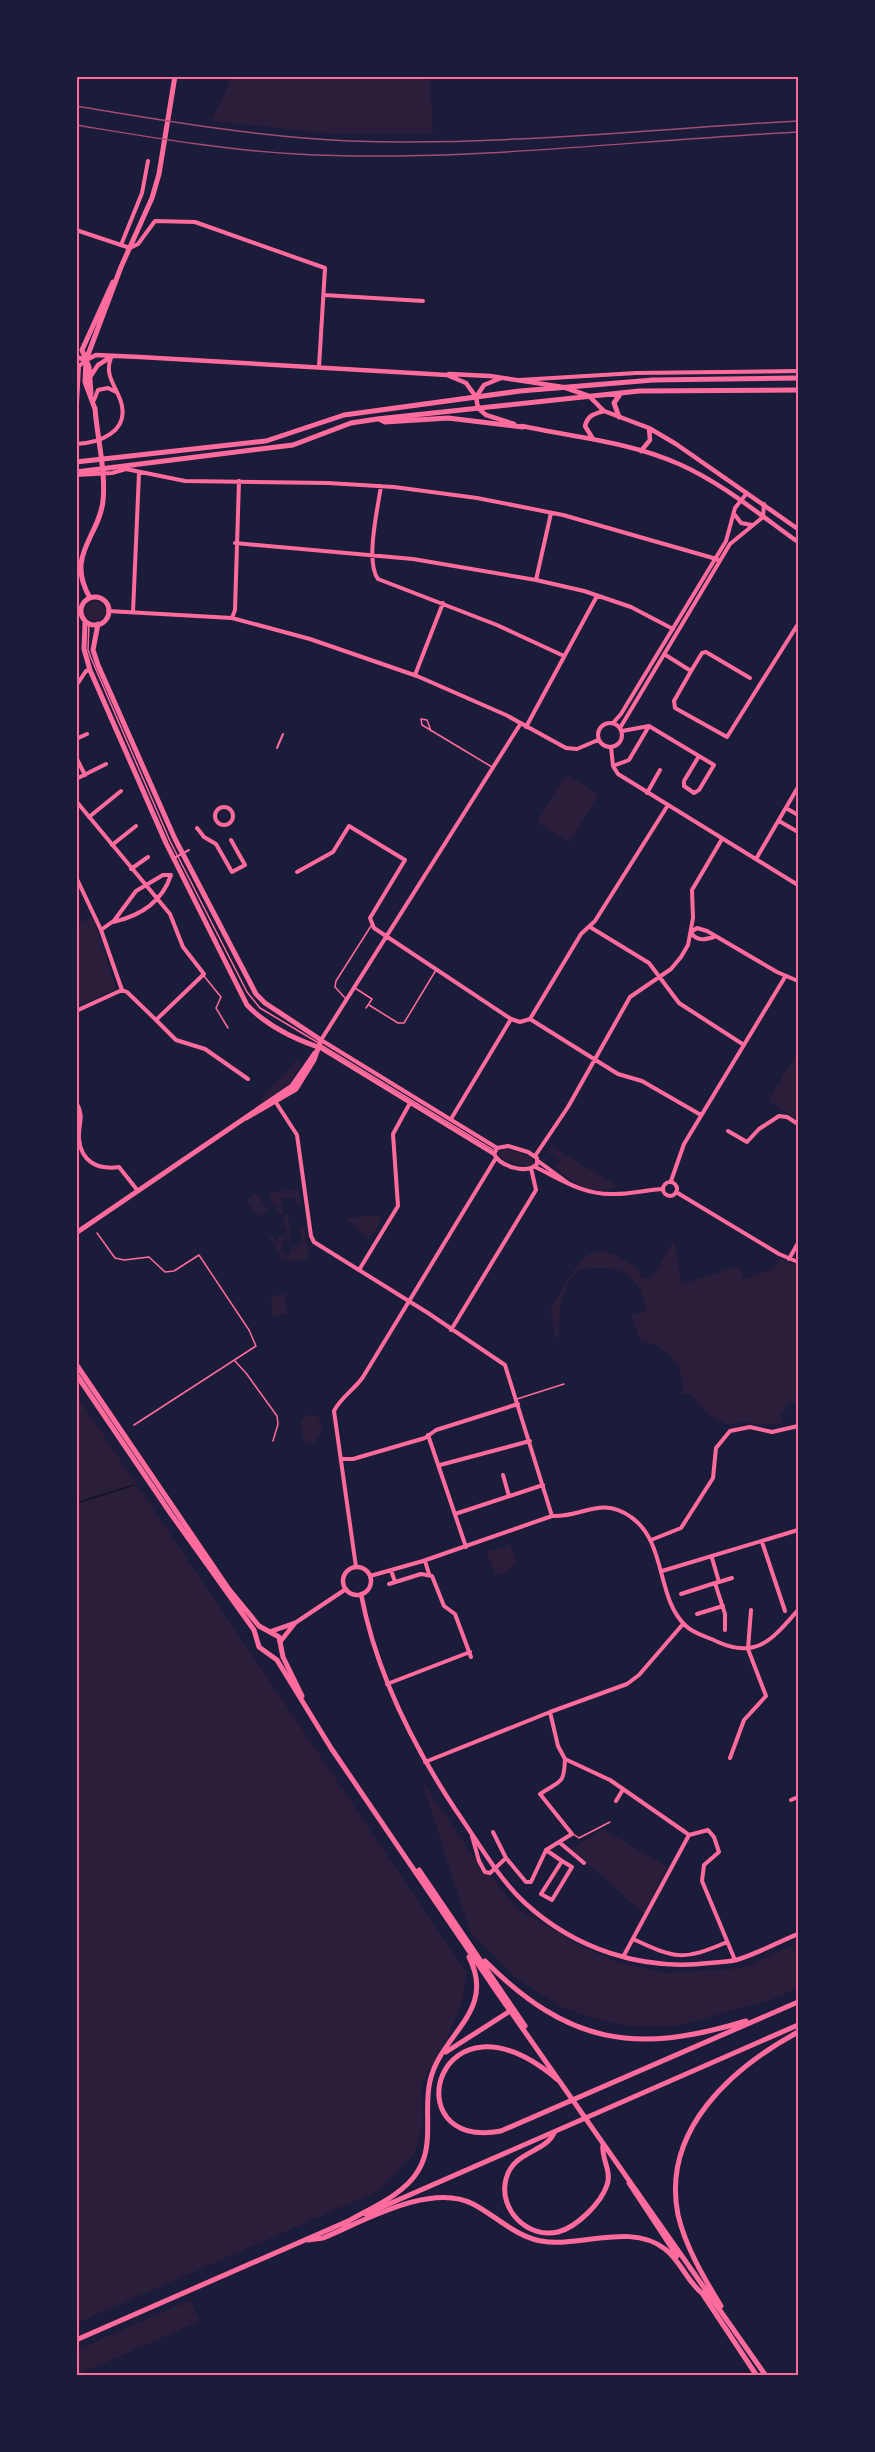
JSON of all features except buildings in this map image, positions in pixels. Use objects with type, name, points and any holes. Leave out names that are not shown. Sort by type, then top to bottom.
[{"type":"main road","points":[[90,598],[83,585],[81,572],[85,543],[99,517],[103,501],[103,482],[94,400],[82,350],[107,291],[121,267],[152,198],[159,174],[175,76]]},
{"type":"main road","points":[[86,360],[85,382],[95,409]]},
{"type":"main road","points":[[76,462],[266,441],[344,415],[476,397],[653,380],[798,378]]},
{"type":"main road","points":[[76,473],[293,445],[351,423],[377,419],[621,393],[681,389],[798,390]]},
{"type":"main road","points":[[619,417],[614,404],[621,393]]},
{"type":"main road","points":[[377,419],[385,423],[448,418],[523,427]]},
{"type":"main road","points":[[87,623],[98,624],[106,618],[108,611],[102,599],[90,598]]},
{"type":"main road","points":[[90,598],[81,609],[87,623],[84,649],[90,669],[178,856],[256,994],[318,1046]]},
{"type":"main road","points":[[98,624],[93,650],[98,665],[178,856],[179,870],[247,1005],[258,1017],[296,1039],[318,1046]]},
{"type":"main road","points":[[76,1233],[246,1119],[296,1089],[318,1046]]},
{"type":"main road","points":[[76,1364],[228,1588],[260,1626],[279,1636],[280,1644],[307,1705],[519,2016],[528,2033]]},
{"type":"main road","points":[[76,1374],[254,1630],[261,1650],[270,1653],[277,1660],[331,1748],[510,2011],[528,2033],[766,2376]]},
{"type":"main road","points":[[258,1641],[263,1633],[270,1631]]},
{"type":"main road","points":[[270,1653],[277,1650],[280,1644]]},
{"type":"main road","points":[[343,2224],[401,2189],[418,2171],[425,2153],[429,2129],[430,2082],[442,2055],[470,2014],[478,1991],[474,1968],[459,1936]]},
{"type":"main road","points":[[474,1951],[536,2006],[574,2026],[617,2038],[662,2040],[688,2037],[762,2017]]},
{"type":"main road","points":[[564,2085],[534,2061],[521,2054],[477,2048],[451,2060],[440,2078],[438,2089],[443,2111],[461,2128],[473,2133],[501,2131],[798,2002]]},
{"type":"main road","points":[[510,2011],[519,2016]]},
{"type":"main road","points":[[442,2055],[510,2011]]},
{"type":"main road","points":[[76,2340],[798,2025]]},
{"type":"main road","points":[[733,2329],[693,2257],[682,2228],[677,2200],[677,2170],[685,2142],[699,2115],[714,2095],[752,2061],[798,2032]]},
{"type":"main road","points":[[554,2133],[551,2140],[520,2157],[506,2179],[505,2193],[509,2209],[517,2220],[530,2229],[558,2232],[572,2226],[595,2205],[608,2184],[603,2144]]},
{"type":"main road","points":[[610,2154],[757,2376]]},
{"type":"main road","points":[[308,2240],[323,2238],[424,2199],[452,2198],[472,2204],[524,2236],[542,2241],[626,2236],[655,2243],[673,2255],[695,2288],[703,2294]]},
{"type":"street","points":[[121,245],[142,193],[148,161]]},
{"type":"street","points":[[76,230],[121,245],[131,245],[138,244],[155,221],[195,222],[325,268],[319,367]]},
{"type":"street","points":[[324,295],[423,301]]},
{"type":"street","points":[[76,423],[79,366],[96,355],[447,375],[455,373],[519,380],[563,387],[589,396],[604,411],[649,428],[798,529]]},
{"type":"street","points":[[76,357],[86,360]]},
{"type":"street","points":[[89,378],[98,365],[111,357]]},
{"type":"street","points":[[76,444],[99,442],[116,429],[122,406],[107,370],[111,357]]},
{"type":"street","points":[[519,380],[636,373],[798,371]]},
{"type":"street","points":[[447,375],[466,383],[476,397],[478,408],[490,417],[523,427],[641,451],[681,465],[798,542]]},
{"type":"street","points":[[476,397],[484,385],[503,378]]},
{"type":"street","points":[[94,400],[98,390],[108,388],[117,393]]},
{"type":"street","points":[[594,440],[585,426],[586,420],[604,411]]},
{"type":"street","points":[[641,451],[650,440],[649,428]]},
{"type":"street","points":[[76,473],[112,473],[126,469],[185,481],[381,486],[477,498],[551,513],[639,535],[718,560]]},
{"type":"street","points":[[133,612],[139,473]]},
{"type":"street","points":[[232,618],[235,610],[238,481]]},
{"type":"street","points":[[381,486],[374,554],[374,573],[378,579],[443,603],[564,656]]},
{"type":"street","points":[[611,747],[620,742],[621,730],[718,560],[738,501],[747,493]]},
{"type":"street","points":[[598,740],[599,730],[603,725],[613,723],[621,714],[673,628],[718,560],[740,534],[763,517],[764,504]]},
{"type":"street","points":[[536,580],[551,513]]},
{"type":"street","points":[[734,514],[741,524],[754,525]]},
{"type":"street","points":[[235,543],[374,554],[454,565],[536,580],[598,595],[631,607],[673,628]]},
{"type":"street","points":[[526,727],[598,595]]},
{"type":"street","points":[[415,675],[443,603]]},
{"type":"street","points":[[108,611],[232,618],[327,644],[415,675],[571,749],[598,740],[611,747]]},
{"type":"street","points":[[750,678],[706,652],[702,653],[673,704],[722,736],[731,734],[798,624]]},
{"type":"street","points":[[664,654],[691,671]]},
{"type":"street","points":[[76,686],[86,671],[90,669]]},
{"type":"street","points":[[756,682],[761,685]]},
{"type":"street","points":[[318,1046],[520,723]]},
{"type":"street","points":[[613,723],[621,730]]},
{"type":"street","points":[[641,726],[644,735]]},
{"type":"street","points":[[621,730],[649,726],[699,756],[714,765],[699,790],[694,793],[684,786],[684,781],[699,756]]},
{"type":"street","points":[[613,766],[629,760],[649,726]]},
{"type":"street","points":[[76,739],[87,734]]},
{"type":"street","points":[[278,748],[283,734]]},
{"type":"street","points":[[611,747],[613,766],[618,774],[798,885]]},
{"type":"street","points":[[76,757],[85,775]]},
{"type":"street","points":[[76,779],[106,764]]},
{"type":"street","points":[[647,793],[660,770]]},
{"type":"street","points":[[756,859],[798,787]]},
{"type":"street","points":[[89,817],[122,791]]},
{"type":"street","points":[[76,801],[170,914],[183,947],[200,967],[203,975],[156,1020]]},
{"type":"street","points":[[297,872],[333,852],[349,826],[405,860],[370,918],[372,925],[387,938],[511,1019],[520,1022],[530,1019],[581,934],[590,927],[668,805]]},
{"type":"street","points":[[222,807],[233,814],[227,824],[221,824],[216,818],[218,810],[222,807]]},
{"type":"street","points":[[786,808],[798,815]]},
{"type":"street","points":[[779,821],[798,832]]},
{"type":"street","points":[[112,845],[135,826]]},
{"type":"street","points":[[197,828],[204,837],[216,844],[232,872],[245,865],[231,840]]},
{"type":"street","points":[[451,1330],[536,1190],[538,1186],[533,1168],[536,1158],[568,1107],[632,994],[671,969],[681,957],[693,918],[692,890],[722,839]]},
{"type":"street","points":[[178,856],[189,850]]},
{"type":"street","points":[[131,869],[148,857]]},
{"type":"street","points":[[101,930],[112,922],[129,898],[144,884],[179,870]]},
{"type":"street","points":[[112,922],[136,915],[157,899],[171,875]]},
{"type":"street","points":[[76,878],[101,930],[122,990],[127,992],[176,1040],[205,1049],[248,1078]]},
{"type":"street","points":[[590,927],[649,963],[679,1003],[744,1045]]},
{"type":"street","points":[[690,932],[697,928],[785,977],[798,981]]},
{"type":"street","points":[[690,932],[695,938],[705,940],[714,937]]},
{"type":"street","points":[[671,1181],[680,1152],[785,977]]},
{"type":"street","points":[[76,1011],[122,990]]},
{"type":"street","points":[[451,1119],[511,1019]]},
{"type":"street","points":[[530,1019],[618,1074],[642,1081],[701,1115]]},
{"type":"street","points":[[318,1046],[495,1153],[517,1148],[536,1158],[571,1186]]},
{"type":"street","points":[[318,1046],[451,1119],[513,1167],[533,1168],[571,1186],[596,1194],[613,1195],[663,1189]]},
{"type":"street","points":[[274,1101],[297,1135],[310,1236],[314,1242],[409,1301],[505,1365],[552,1516]]},
{"type":"street","points":[[76,1102],[83,1118],[79,1133],[80,1146],[91,1164],[97,1167],[119,1167],[139,1191]]},
{"type":"street","points":[[359,1270],[398,1206],[393,1134],[410,1103]]},
{"type":"street","points":[[728,1131],[747,1142],[759,1129],[779,1116],[788,1117],[798,1124]]},
{"type":"street","points":[[356,1568],[340,1434],[333,1416],[342,1398],[356,1388],[363,1377],[495,1153]]},
{"type":"street","points":[[663,1189],[666,1182],[671,1181]]},
{"type":"street","points":[[671,1181],[677,1185],[676,1192]]},
{"type":"street","points":[[663,1189],[668,1196],[676,1192]]},
{"type":"street","points":[[676,1192],[789,1259],[798,1262]]},
{"type":"street","points":[[789,1259],[798,1243]]},
{"type":"street","points":[[343,1459],[353,1459],[428,1435],[436,1430],[517,1402]]},
{"type":"street","points":[[651,1540],[681,1528],[713,1478],[716,1448],[723,1436],[743,1427],[771,1432],[798,1426]]},
{"type":"street","points":[[428,1435],[466,1547]]},
{"type":"street","points":[[440,1465],[530,1441]]},
{"type":"street","points":[[503,1475],[509,1496]]},
{"type":"street","points":[[455,1514],[543,1485]]},
{"type":"street","points":[[370,1576],[425,1561],[552,1516],[562,1517],[592,1507],[612,1508],[631,1516],[642,1526],[651,1540],[676,1613],[683,1624],[726,1646],[748,1649],[764,1644],[773,1637],[798,1610]]},
{"type":"street","points":[[662,1571],[712,1558],[798,1530]]},
{"type":"street","points":[[762,1542],[785,1611]]},
{"type":"street","points":[[712,1558],[723,1606],[725,1630]]},
{"type":"street","points":[[387,1684],[471,1654],[455,1614],[444,1606],[425,1561]]},
{"type":"street","points":[[356,1568],[364,1569],[370,1576],[370,1587],[361,1594],[354,1595],[346,1589],[344,1578],[348,1571],[356,1568]]},
{"type":"street","points":[[391,1570],[395,1582]]},
{"type":"street","points":[[389,1584],[429,1574]]},
{"type":"street","points":[[681,1594],[732,1578]]},
{"type":"street","points":[[270,1631],[295,1623],[346,1589]]},
{"type":"street","points":[[361,1594],[387,1684],[425,1762],[496,1866],[524,1902],[549,1923],[579,1941],[623,1958],[643,1963],[681,1966],[735,1960],[798,1934]]},
{"type":"street","points":[[697,1614],[723,1606]]},
{"type":"street","points":[[730,1758],[744,1720],[766,1696],[748,1649],[751,1610]]},
{"type":"street","points":[[280,1644],[295,1623]]},
{"type":"street","points":[[425,1762],[627,1684],[639,1675],[683,1624]]},
{"type":"street","points":[[493,1832],[506,1858],[526,1882],[531,1882],[546,1850],[572,1833],[540,1794],[563,1779],[566,1772],[565,1759],[558,1746],[550,1712]]},
{"type":"street","points":[[565,1759],[603,1776],[622,1791],[689,1834],[708,1830],[719,1852],[704,1864],[702,1881],[735,1960]]},
{"type":"street","points":[[616,1800],[622,1791]]},
{"type":"street","points":[[791,1800],[798,1797]]},
{"type":"street","points":[[470,1830],[479,1862],[485,1872],[490,1873],[506,1858]]},
{"type":"street","points":[[677,1837],[681,1830]]},
{"type":"street","points":[[623,1958],[689,1834]]},
{"type":"street","points":[[560,1842],[584,1863]]},
{"type":"street","points":[[546,1850],[572,1867],[552,1900],[541,1894],[562,1861]]},
{"type":"street","points":[[633,1939],[667,1955],[698,1954],[727,1942]]},
{"type":"lane","points":[[87,623],[88,650],[91,658],[178,856]]},
{"type":"lane","points":[[91,658],[93,650]]},
{"type":"lane","points":[[431,730],[492,768]]},
{"type":"lane","points":[[347,999],[338,993],[335,987],[336,981],[372,925]]},
{"type":"lane","points":[[369,1005],[398,1023],[404,1023],[437,969]]},
{"type":"lane","points":[[203,975],[220,993],[221,997],[216,1008],[228,1028]]},
{"type":"lane","points":[[355,988],[372,999],[366,1008]]},
{"type":"lane","points":[[318,1046],[495,1153]]},
{"type":"lane","points":[[97,1233],[115,1258],[124,1260],[149,1257],[165,1272],[174,1271],[199,1255],[249,1330],[256,1346],[134,1425]]},
{"type":"lane","points":[[233,1360],[246,1373],[277,1417],[278,1424],[273,1441]]},
{"type":"lane","points":[[517,1402],[564,1384]]},
{"type":"lane","points":[[572,1833],[579,1838],[610,1822]]},
{"type":"shaded area","points":[[232,77],[430,77],[433,134],[334,134],[211,121]]},
{"type":"shaded area","points":[[95,601],[102,604],[105,611],[102,618],[95,621],[88,618],[85,611],[88,604]]},
{"type":"shaded area","points":[[566,774],[599,794],[569,843],[537,822]]},
{"type":"shaded area","points":[[93,917],[116,988],[77,1007],[76,924]]},
{"type":"shaded area","points":[[798,1053],[798,1120],[768,1101]]},
{"type":"shaded area","points":[[296,1060],[302,1064],[288,1085],[263,1102],[262,1098]]},
{"type":"shaded area","points":[[551,1146],[619,1187],[598,1191],[578,1185],[555,1168],[560,1160],[547,1152]]},
{"type":"shaded area","points":[[505,1149],[518,1151],[533,1159],[534,1164],[520,1165],[506,1160],[498,1155],[498,1151]]},
{"type":"shaded area","points":[[299,1190],[301,1206],[297,1206],[295,1197],[281,1198],[282,1206],[275,1207],[270,1199],[270,1192]]},
{"type":"shaded area","points":[[256,1193],[268,1210],[258,1217],[246,1200]]},
{"type":"shaded area","points":[[282,1207],[283,1215],[288,1214],[291,1239],[286,1237],[280,1251],[287,1255],[284,1260],[269,1238],[272,1236],[276,1242],[279,1240],[277,1237],[286,1235],[287,1230],[283,1224],[286,1221],[276,1208]]},
{"type":"shaded area","points":[[376,1215],[382,1219],[369,1240],[346,1218]]},
{"type":"shaded area","points":[[300,1227],[304,1227],[308,1255],[306,1259],[285,1262],[293,1246],[302,1244]]},
{"type":"shaded area","points":[[674,1240],[682,1284],[739,1266],[744,1279],[774,1269],[780,1259],[798,1265],[798,1401],[785,1405],[786,1410],[780,1415],[783,1423],[728,1425],[707,1414],[691,1394],[682,1394],[681,1374],[673,1358],[659,1347],[640,1340],[631,1315],[647,1310],[640,1290],[630,1277],[616,1270],[586,1268],[572,1278],[564,1293],[559,1321],[559,1338],[556,1339],[550,1311],[565,1283],[588,1256],[596,1251],[608,1252],[638,1269],[642,1278],[653,1277]]},
{"type":"shaded area","points":[[285,1294],[287,1314],[272,1316],[271,1296]]},
{"type":"shaded area","points":[[77,1396],[466,1972],[463,2000],[448,2036],[421,2085],[423,2125],[414,2154],[380,2190],[77,2323]]},
{"type":"shaded area","points":[[309,1414],[319,1417],[322,1432],[314,1443],[307,1443],[303,1437],[301,1421]]},
{"type":"shaded area","points":[[510,1544],[517,1563],[511,1565],[510,1571],[495,1575],[487,1552]]},
{"type":"shaded area","points":[[421,1779],[468,1849],[518,1909],[579,1945],[619,1963],[666,1973],[743,1968],[798,1943],[798,1988],[770,2000],[677,2026],[633,2027],[591,2018],[562,2007],[520,1981],[470,1932]]},
{"type":"shaded area","points":[[603,1829],[667,1867],[644,1914],[571,1849]]},
{"type":"shaded area","points":[[190,2300],[200,2321],[77,2375],[77,2350]]},
{"type":"waterway","points":[[76,1503],[134,1485]]},
{"type":"railway","points":[[76,106],[247,132],[350,141],[519,139],[798,121]]},
{"type":"railway","points":[[76,125],[241,149],[359,156],[484,153],[798,132]]}]
